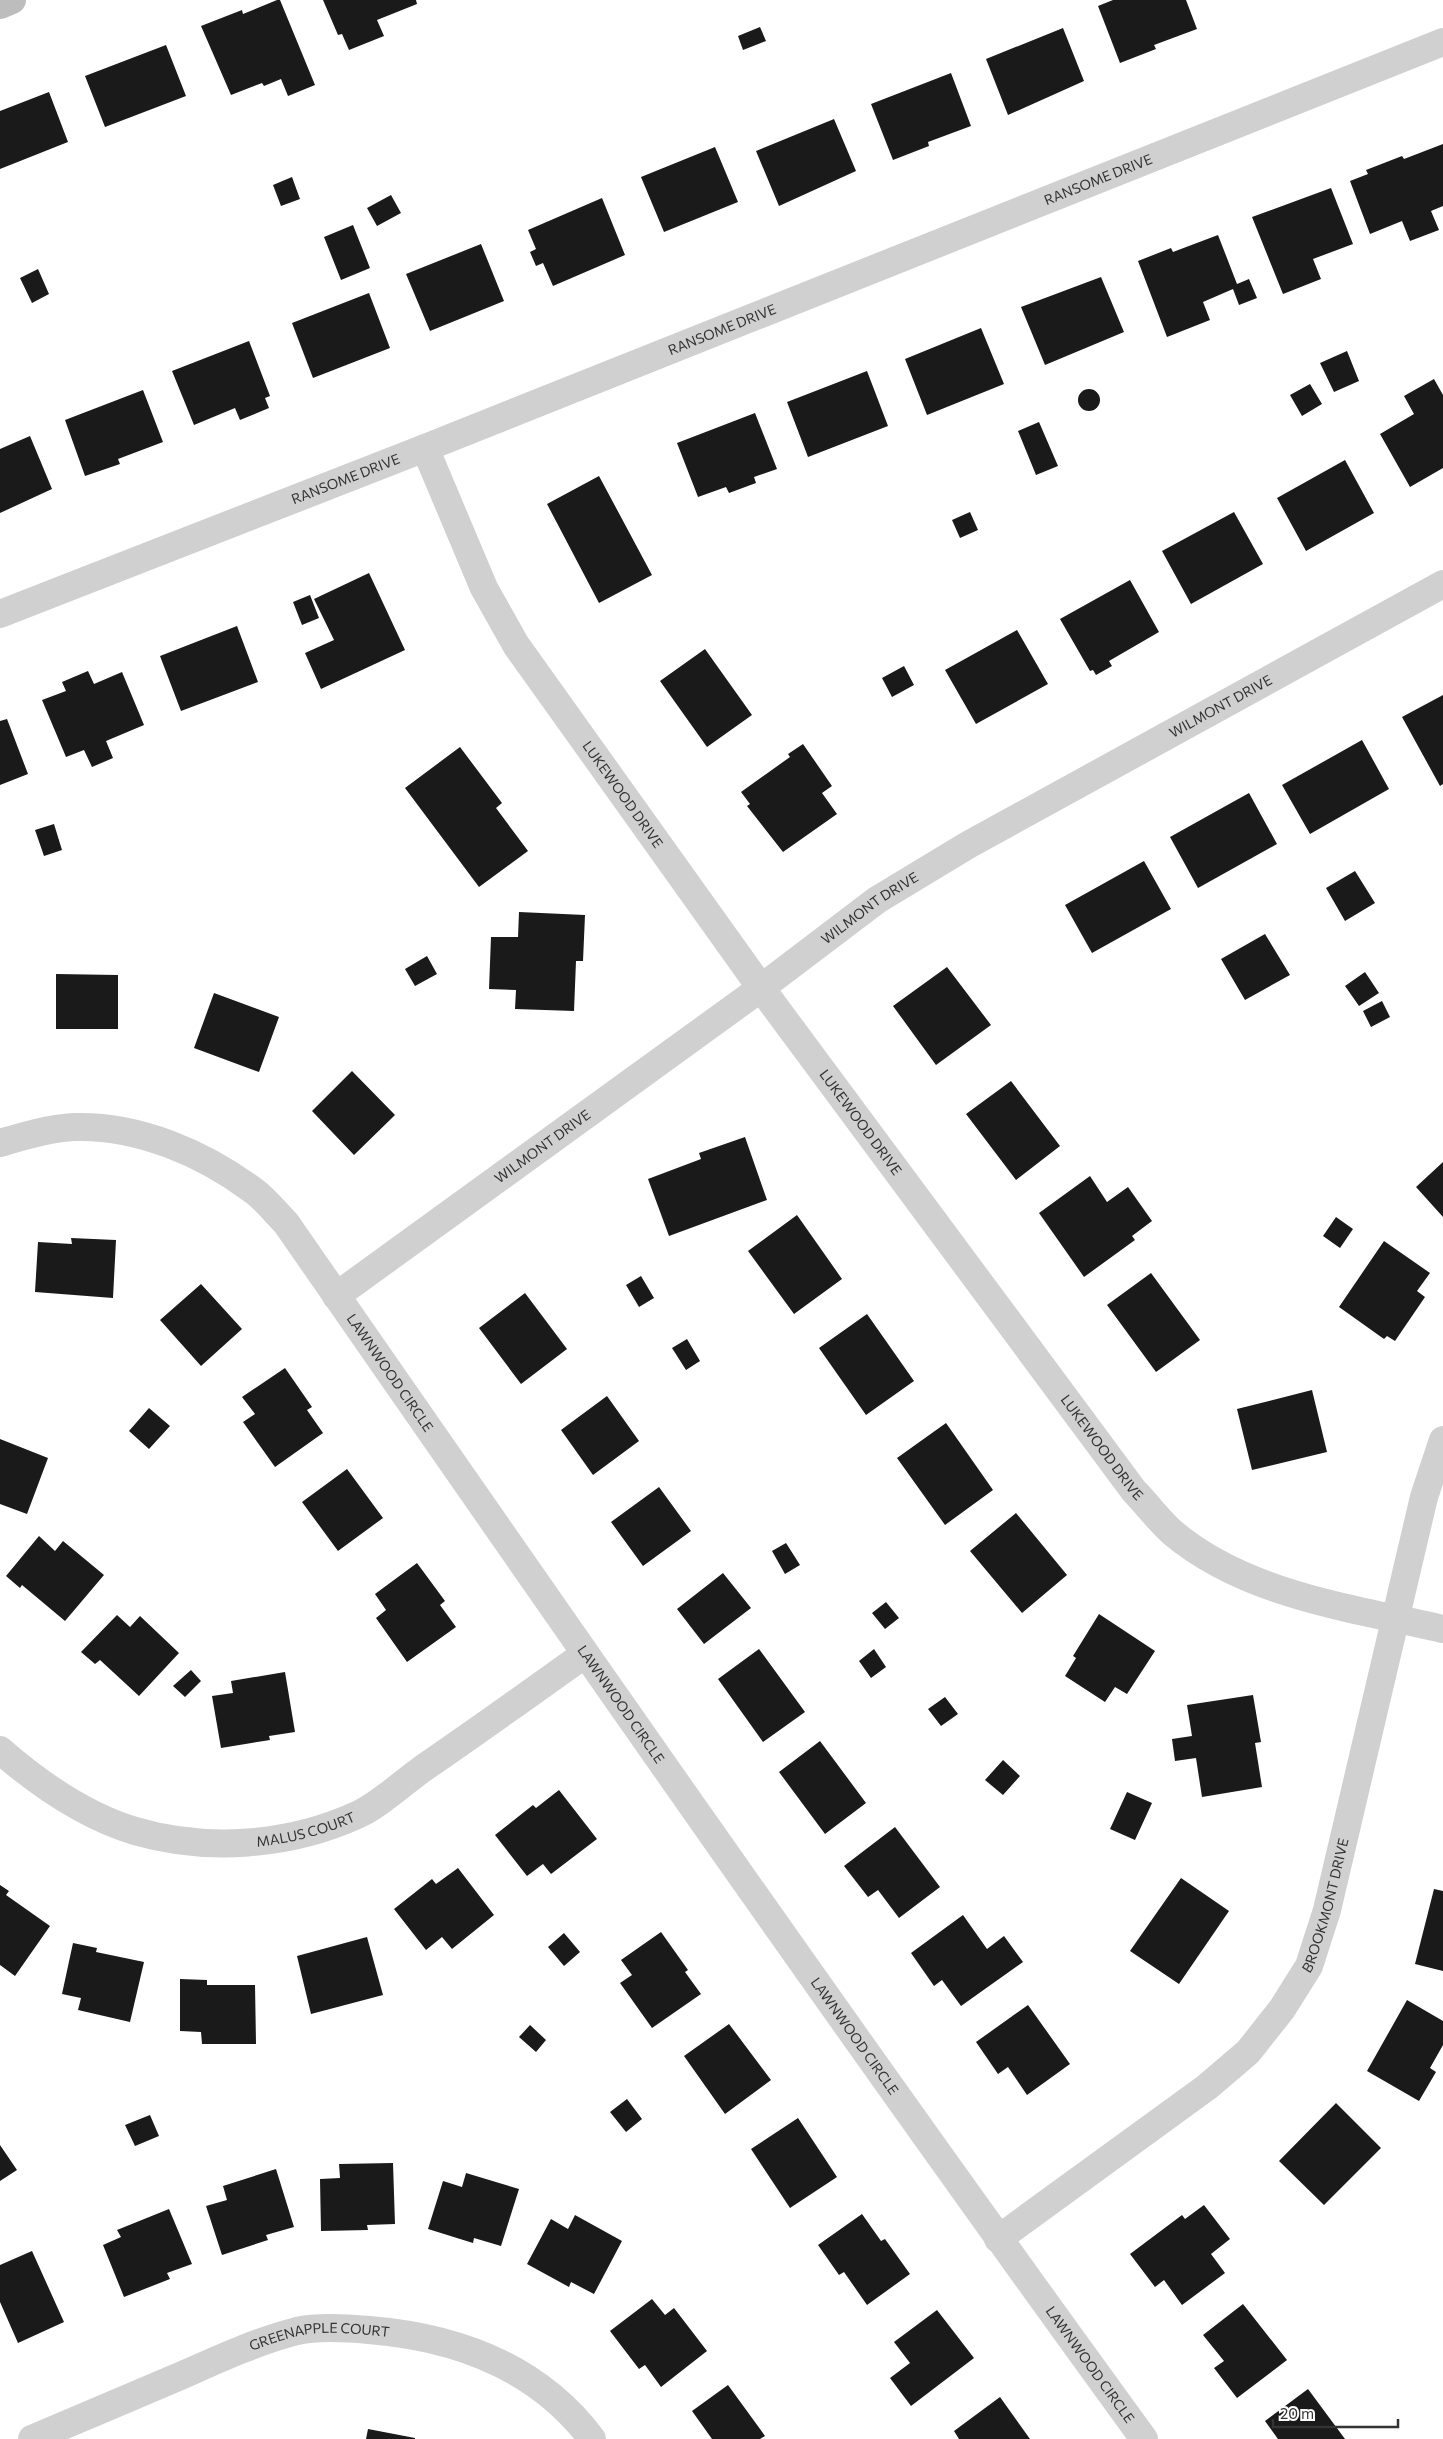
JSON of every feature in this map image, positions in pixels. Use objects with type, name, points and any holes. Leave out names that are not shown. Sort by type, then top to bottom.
[{"type":"street","points":[[0,5],[12,0]]},
{"type":"street","name":"RANSOME DRIVE","points":[[0,614],[424,448],[1443,42]]},
{"type":"street","name":"LUKEWOOD DRIVE","points":[[424,448],[484,588],[516,645],[761,988],[1134,1491],[1172,1533],[1222,1566],[1274,1588],[1443,1628]]},
{"type":"street","name":"WILMONT DRIVE","points":[[336,1296],[761,988],[877,900],[968,845],[1443,584]]},
{"type":"street","name":"LAWNWOOD CIRCLE","points":[[0,1143],[20,1137],[74,1127],[129,1132],[175,1146],[220,1168],[255,1192],[286,1223],[586,1654],[998,2239],[1144,2439]]},
{"type":"street","name":"BROOKMONT DRIVE","points":[[998,2239],[1207,2087],[1248,2052],[1282,2009],[1309,1966],[1328,1910],[1424,1497],[1443,1440]]},
{"type":"street","name":"MALUS COURT","points":[[0,1750],[28,1774],[85,1810],[135,1831],[195,1843],[253,1842],[307,1834],[359,1815],[586,1654]]},
{"type":"street","name":"GREENAPPLE COURT","points":[[32,2439],[248,2347],[299,2331],[352,2328],[406,2333],[462,2347],[510,2367],[544,2391],[592,2439]]},
{"type":"building","points":[[280,0],[315,85],[288,96],[281,79],[264,86],[262,83],[231,95],[201,26],[242,10],[243,14]]},
{"type":"building","points":[[323,0],[416,0],[417,4],[377,20],[384,36],[349,50],[342,34],[338,35]]},
{"type":"building","points":[[1113,0],[1186,0],[1197,29],[1154,45],[1156,49],[1120,63],[1098,6]]},
{"type":"building","points":[[760,27],[766,41],[743,50],[738,36]]},
{"type":"building","points":[[1063,28],[1084,81],[1008,115],[986,59]]},
{"type":"building","points":[[166,45],[186,96],[105,127],[85,76]]},
{"type":"building","points":[[951,73],[971,126],[928,142],[929,146],[893,160],[871,104]]},
{"type":"building","points":[[49,92],[68,142],[0,169],[0,111]]},
{"type":"building","points":[[834,119],[856,171],[779,206],[756,151]]},
{"type":"building","points":[[1443,144],[1443,206],[1431,211],[1439,230],[1410,241],[1402,221],[1370,234],[1350,181],[1368,174],[1366,170],[1402,156],[1404,159]]},
{"type":"building","points":[[715,147],[738,202],[664,232],[641,177]]},
{"type":"building","points":[[292,177],[300,199],[281,206],[273,185]]},
{"type":"building","points":[[1331,188],[1353,244],[1313,259],[1321,279],[1283,294],[1252,217]]},
{"type":"building","points":[[391,195],[401,213],[377,226],[367,208]]},
{"type":"building","points":[[602,198],[625,255],[553,286],[543,263],[536,266],[530,252],[536,249],[528,230]]},
{"type":"building","points":[[353,225],[370,268],[341,280],[324,237]]},
{"type":"building","points":[[1218,235],[1237,284],[1249,279],[1257,298],[1239,305],[1233,289],[1203,302],[1210,320],[1167,337],[1138,261],[1171,248],[1173,252]]},
{"type":"building","points":[[481,244],[504,301],[430,331],[406,274]]},
{"type":"building","points":[[38,269],[49,294],[32,303],[20,278]]},
{"type":"building","points":[[1101,277],[1124,332],[1045,365],[1021,307]]},
{"type":"building","points":[[369,293],[390,348],[313,378],[292,323]]},
{"type":"building","points":[[981,328],[1004,384],[927,415],[905,359]]},
{"type":"building","points":[[249,341],[270,396],[265,398],[269,408],[240,420],[235,408],[194,425],[172,371]]},
{"type":"building","points":[[1347,351],[1359,381],[1334,392],[1320,363]]},
{"type":"building","points":[[867,371],[888,426],[808,457],[787,402]]},
{"type":"building","points":[[1434,379],[1443,395],[1443,468],[1410,487],[1380,434],[1414,414],[1404,396]]},
{"type":"building","points":[[1310,384],[1322,404],[1302,416],[1290,395]]},
{"type":"building","points":[[1089,389],[1097,392],[1100,400],[1097,408],[1089,411],[1081,408],[1078,400],[1081,392]]},
{"type":"building","points":[[143,390],[163,442],[118,459],[120,464],[85,476],[65,420]]},
{"type":"building","points":[[755,413],[777,469],[754,477],[756,483],[729,493],[726,487],[698,497],[677,443]]},
{"type":"building","points":[[1039,422],[1058,466],[1036,475],[1018,431]]},
{"type":"building","points":[[30,436],[52,489],[0,513],[0,449]]},
{"type":"building","points":[[1345,460],[1374,513],[1306,551],[1277,498]]},
{"type":"building","points":[[599,476],[652,575],[599,603],[547,504]]},
{"type":"building","points":[[970,512],[978,530],[960,538],[952,520]]},
{"type":"building","points":[[1234,512],[1263,564],[1191,604],[1162,551]]},
{"type":"building","points":[[369,573],[405,650],[321,689],[305,653],[334,640],[314,599]]},
{"type":"building","points":[[1130,580],[1159,632],[1109,661],[1112,666],[1096,675],[1093,670],[1090,671],[1060,619]]},
{"type":"building","points":[[310,595],[319,618],[302,625],[293,602]]},
{"type":"building","points":[[237,626],[258,682],[181,711],[160,656]]},
{"type":"building","points":[[1017,630],[1048,684],[976,724],[945,670]]},
{"type":"building","points":[[705,649],[752,715],[707,747],[660,681]]},
{"type":"building","points":[[904,666],[914,685],[892,697],[882,678]]},
{"type":"building","points":[[88,671],[94,684],[122,672],[144,725],[106,741],[113,758],[92,767],[84,750],[66,757],[42,700],[66,691],[62,682]]},
{"type":"building","points":[[1443,695],[1443,784],[1440,786],[1402,717]]},
{"type":"building","points":[[7,719],[28,774],[0,785],[0,721]]},
{"type":"building","points":[[1362,740],[1389,789],[1310,834],[1282,785]]},
{"type":"building","points":[[803,744],[832,786],[822,793],[837,814],[783,852],[747,806],[750,804],[741,792],[790,757],[788,754]]},
{"type":"building","points":[[460,747],[502,803],[496,808],[528,851],[479,887],[405,788]]},
{"type":"building","points":[[1249,793],[1277,844],[1198,888],[1170,837]]},
{"type":"building","points":[[54,824],[62,850],[44,856],[35,830]]},
{"type":"building","points":[[1144,861],[1171,909],[1092,953],[1065,905]]},
{"type":"building","points":[[1355,871],[1375,903],[1345,921],[1326,888]]},
{"type":"building","points":[[519,912],[585,915],[583,961],[576,961],[574,1011],[515,1009],[516,990],[489,989],[491,937],[518,937]]},
{"type":"building","points":[[1265,934],[1290,975],[1245,1000],[1221,959]]},
{"type":"building","points":[[427,956],[437,974],[415,986],[405,969]]},
{"type":"building","points":[[947,967],[991,1025],[936,1065],[893,1006]]},
{"type":"building","points":[[1365,972],[1379,993],[1359,1006],[1345,986]]},
{"type":"building","points":[[56,974],[118,975],[118,1029],[56,1029]]},
{"type":"building","points":[[214,993],[279,1017],[259,1072],[194,1048]]},
{"type":"building","points":[[1382,1001],[1390,1017],[1371,1027],[1363,1011]]},
{"type":"building","points":[[352,1071],[395,1115],[354,1155],[312,1111]]},
{"type":"building","points":[[1011,1081],[1060,1146],[1016,1180],[966,1114]]},
{"type":"building","points":[[745,1137],[767,1200],[669,1236],[648,1179],[701,1159],[699,1153]]},
{"type":"building","points":[[1443,1162],[1443,1217],[1416,1187]]},
{"type":"building","points":[[1090,1176],[1107,1202],[1128,1187],[1152,1221],[1132,1236],[1135,1240],[1084,1277],[1039,1213]]},
{"type":"building","points":[[797,1215],[842,1279],[794,1314],[748,1251]]},
{"type":"building","points":[[1336,1217],[1353,1229],[1340,1248],[1323,1236]]},
{"type":"building","points":[[71,1238],[116,1240],[113,1298],[35,1292],[38,1242],[72,1244]]},
{"type":"building","points":[[1384,1241],[1430,1273],[1417,1291],[1425,1297],[1395,1341],[1387,1336],[1384,1339],[1339,1307]]},
{"type":"building","points":[[1151,1273],[1200,1340],[1156,1372],[1107,1305]]},
{"type":"building","points":[[641,1276],[654,1298],[639,1307],[626,1285]]},
{"type":"building","points":[[201,1284],[242,1329],[201,1366],[160,1320]]},
{"type":"building","points":[[525,1293],[567,1349],[521,1384],[479,1328]]},
{"type":"building","points":[[867,1314],[914,1381],[866,1415],[819,1348]]},
{"type":"building","points":[[687,1339],[700,1361],[686,1370],[672,1348]]},
{"type":"building","points":[[285,1368],[312,1407],[307,1410],[323,1433],[275,1467],[243,1422],[255,1414],[242,1397]]},
{"type":"building","points":[[1312,1390],[1327,1452],[1252,1470],[1237,1409]]},
{"type":"building","points":[[607,1396],[639,1441],[593,1475],[561,1430]]},
{"type":"building","points":[[149,1408],[170,1426],[149,1449],[129,1431]]},
{"type":"building","points":[[946,1423],[993,1490],[945,1525],[897,1458]]},
{"type":"building","points":[[0,1439],[48,1458],[27,1514],[0,1504]]},
{"type":"building","points":[[347,1469],[383,1518],[338,1551],[302,1502]]},
{"type":"building","points":[[659,1487],[691,1531],[643,1566],[611,1522]]},
{"type":"building","points":[[1016,1513],[1067,1575],[1022,1613],[970,1551]]},
{"type":"building","points":[[39,1536],[55,1551],[63,1541],[104,1575],[65,1621],[22,1585],[20,1588],[6,1576]]},
{"type":"building","points":[[786,1543],[800,1565],[785,1574],[772,1551]]},
{"type":"building","points":[[417,1563],[445,1601],[440,1605],[456,1627],[407,1662],[376,1618],[386,1610],[375,1594]]},
{"type":"building","points":[[723,1573],[751,1608],[704,1644],[677,1609]]},
{"type":"building","points":[[886,1602],[899,1618],[885,1629],[872,1613]]},
{"type":"building","points":[[1099,1614],[1155,1651],[1127,1694],[1115,1687],[1105,1702],[1065,1676],[1076,1658],[1073,1656]]},
{"type":"building","points":[[117,1615],[130,1627],[140,1616],[179,1653],[139,1696],[100,1660],[95,1664],[81,1652]]},
{"type":"building","points":[[759,1649],[805,1712],[763,1742],[718,1679]]},
{"type":"building","points":[[874,1649],[886,1667],[871,1678],[859,1661]]},
{"type":"building","points":[[191,1670],[201,1681],[185,1697],[173,1686]]},
{"type":"building","points":[[285,1672],[295,1732],[269,1736],[270,1740],[221,1748],[212,1696],[233,1693],[231,1681]]},
{"type":"building","points":[[1253,1695],[1261,1742],[1255,1743],[1262,1787],[1202,1797],[1196,1758],[1175,1761],[1172,1739],[1192,1736],[1187,1705]]},
{"type":"building","points":[[945,1697],[958,1714],[941,1726],[928,1709]]},
{"type":"building","points":[[820,1741],[866,1803],[825,1834],[779,1772]]},
{"type":"building","points":[[1003,1760],[1020,1776],[1003,1795],[985,1780]]},
{"type":"building","points":[[559,1790],[597,1839],[551,1874],[543,1864],[527,1876],[495,1835],[533,1805],[536,1808]]},
{"type":"building","points":[[1127,1792],[1152,1803],[1135,1840],[1110,1829]]},
{"type":"building","points":[[895,1827],[940,1887],[899,1918],[878,1890],[868,1897],[844,1866]]},
{"type":"building","points":[[458,1868],[494,1915],[452,1949],[442,1937],[426,1950],[394,1909],[432,1879],[436,1884]]},
{"type":"building","points":[[1181,1878],[1229,1911],[1179,1984],[1130,1951]]},
{"type":"building","points":[[0,1885],[9,1891],[6,1895],[50,1926],[15,1976],[0,1965]]},
{"type":"building","points":[[1434,1889],[1443,1891],[1443,1971],[1415,1964]]},
{"type":"building","points":[[963,1915],[987,1949],[1004,1936],[1023,1962],[961,2006],[942,1980],[934,1986],[911,1953]]},
{"type":"building","points":[[661,1932],[688,1970],[685,1972],[701,1994],[652,2028],[620,1983],[632,1975],[621,1960]]},
{"type":"building","points":[[564,1933],[580,1952],[564,1966],[548,1947]]},
{"type":"building","points":[[367,1937],[383,1995],[311,2014],[297,1956]]},
{"type":"building","points":[[73,1943],[97,1948],[96,1952],[144,1962],[130,2022],[78,2010],[81,1998],[62,1994]]},
{"type":"building","points":[[180,1979],[207,1980],[207,1985],[255,1985],[256,2044],[202,2044],[201,2032],[180,2031]]},
{"type":"building","points":[[1407,2000],[1443,2021],[1443,2045],[1430,2068],[1436,2072],[1419,2101],[1367,2071]]},
{"type":"building","points":[[1028,2005],[1070,2064],[1027,2095],[1008,2067],[998,2074],[976,2042]]},
{"type":"building","points":[[729,2024],[771,2080],[725,2114],[684,2056]]},
{"type":"building","points":[[530,2025],[546,2040],[536,2052],[519,2037]]},
{"type":"building","points":[[627,2099],[642,2119],[626,2132],[610,2112]]},
{"type":"building","points":[[1336,2103],[1381,2148],[1324,2205],[1279,2161]]},
{"type":"building","points":[[150,2115],[159,2136],[135,2146],[125,2125]]},
{"type":"building","points":[[798,2118],[837,2177],[790,2208],[751,2149]]},
{"type":"building","points":[[0,2145],[17,2170],[0,2181]]},
{"type":"building","points":[[393,2163],[395,2224],[367,2225],[368,2230],[321,2231],[320,2179],[340,2178],[339,2164]]},
{"type":"building","points":[[276,2169],[294,2227],[266,2235],[268,2240],[222,2255],[206,2206],[227,2200],[223,2186]]},
{"type":"building","points":[[466,2173],[519,2189],[501,2246],[474,2238],[473,2243],[428,2229],[443,2181],[462,2187]]},
{"type":"building","points":[[1204,2205],[1230,2239],[1211,2254],[1225,2273],[1182,2305],[1164,2280],[1155,2287],[1130,2254],[1182,2215],[1185,2219]]},
{"type":"building","points":[[169,2209],[192,2264],[167,2273],[170,2279],[124,2297],[103,2245],[121,2237],[117,2230]]},
{"type":"building","points":[[862,2214],[881,2241],[885,2239],[910,2274],[867,2305],[844,2272],[839,2275],[818,2245]]},
{"type":"building","points":[[575,2215],[622,2241],[594,2294],[571,2282],[569,2287],[527,2264],[551,2219],[568,2229]]},
{"type":"building","points":[[32,2251],[64,2322],[18,2343],[0,2302],[0,2265]]},
{"type":"building","points":[[652,2299],[665,2315],[674,2308],[707,2351],[661,2387],[645,2365],[639,2369],[610,2331]]},
{"type":"building","points":[[1243,2304],[1287,2360],[1237,2398],[1214,2368],[1224,2361],[1203,2335]]},
{"type":"building","points":[[937,2310],[974,2358],[911,2406],[890,2378],[910,2363],[894,2342]]},
{"type":"building","points":[[728,2385],[765,2436],[760,2439],[712,2439],[692,2411]]},
{"type":"building","points":[[1308,2389],[1345,2439],[1278,2439],[1265,2421]]},
{"type":"building","points":[[1000,2397],[1030,2439],[959,2439],[954,2431]]},
{"type":"building","points":[[368,2429],[415,2438],[415,2439],[366,2439]]}]
